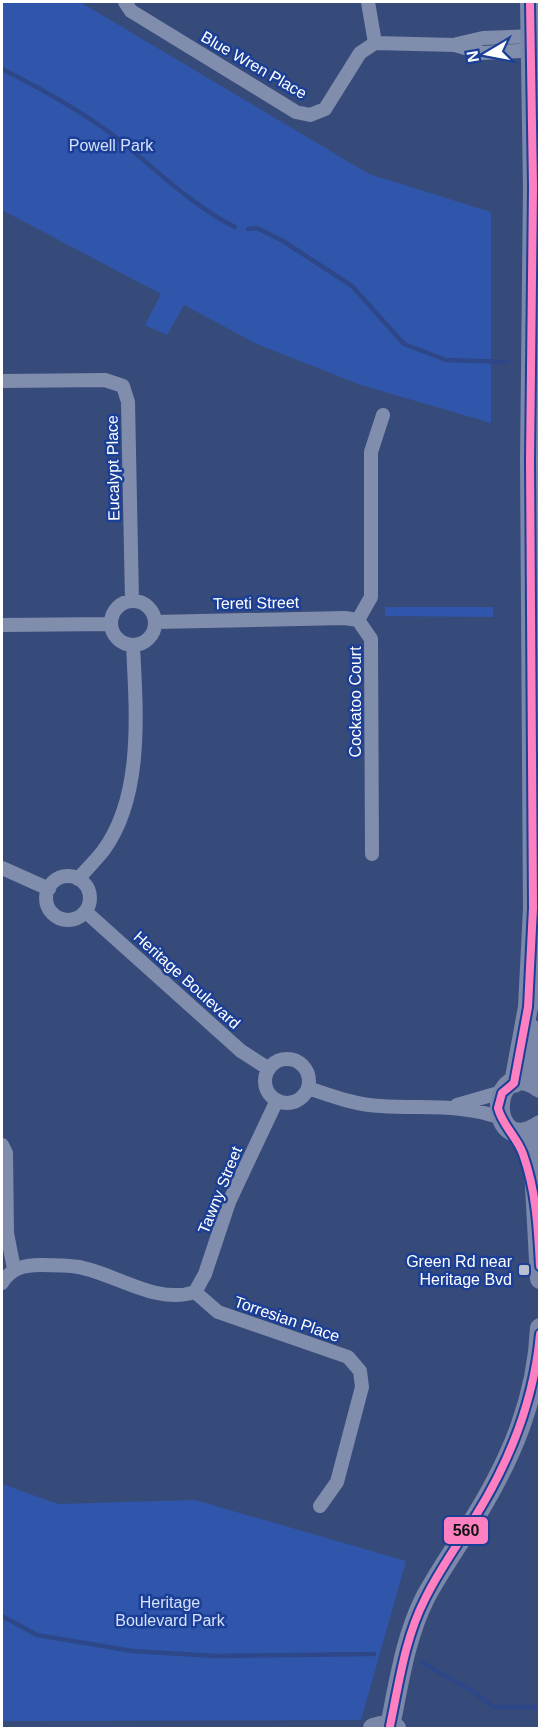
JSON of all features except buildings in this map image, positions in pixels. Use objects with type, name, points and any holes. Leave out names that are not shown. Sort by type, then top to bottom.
[{"type":"street","name":"Blue Wren Place","points":[[125,2],[131,11],[296,112],[310,115],[325,109],[360,53],[375,43]]},
{"type":"street","points":[[368,2],[375,43],[455,45],[482,53],[535,43]]},
{"type":"street","points":[[453,1107],[523,1081],[539,1087],[528,1007],[533,908],[532,334],[535,43],[530,2]]},
{"type":"street","points":[[532,334],[540,307]]},
{"type":"street","name":"Eucalypt Place","points":[[2,381],[105,381],[123,386],[128,402],[132,601]]},
{"type":"street","points":[[358,620],[371,597],[371,452],[384,415]]},
{"type":"street","points":[[132,601],[139,601],[150,609],[155,622],[150,637],[133,645],[117,638],[111,624],[119,605],[132,601]]},
{"type":"street","name":"Tereti Street","points":[[155,622],[345,618],[358,620]]},
{"type":"street","name":"Cockatoo Court","points":[[358,620],[371,639],[372,854]]},
{"type":"street","points":[[2,624],[111,624]]},
{"type":"street","points":[[78,879],[104,850],[124,808],[132,778],[136,705],[133,645]]},
{"type":"street","points":[[2,868],[49,889]]},
{"type":"street","points":[[58,879],[78,879],[88,888],[90,895],[86,912],[68,921],[54,915],[47,903],[49,889],[58,879]]},
{"type":"street","name":"Heritage Boulevard","points":[[86,912],[241,1051],[269,1069]]},
{"type":"street","points":[[528,1007],[508,1088],[498,1105],[506,1124],[522,1149],[536,1193]]},
{"type":"street","points":[[293,1059],[299,1062],[308,1073],[308,1088],[299,1100],[284,1103],[277,1100],[267,1089],[266,1075],[269,1069],[279,1060],[293,1059]]},
{"type":"street","points":[[308,1088],[353,1102],[381,1106],[453,1107],[480,1110],[526,1132],[540,1126]]},
{"type":"street","name":"Tawny Street","points":[[195,1292],[206,1274],[229,1202],[277,1100]]},
{"type":"street","points":[[540,1126],[533,1149],[540,1279]]},
{"type":"street","points":[[2,1145],[6,1153],[7,1233],[14,1269]]},
{"type":"street","points":[[2,1283],[14,1269],[29,1265],[79,1267],[168,1296],[184,1296],[195,1292]]},
{"type":"street","name":"Torresian Place","points":[[195,1292],[218,1312],[348,1357],[360,1371],[362,1387],[337,1482],[320,1506]]},
{"type":"street","points":[[386,1728],[410,1634],[426,1598],[478,1513],[516,1438],[530,1402],[540,1328]]},
{"type":"green space","name":"Powell Park","points":[[2,2],[80,2],[369,174],[491,212],[491,423],[361,385],[259,345],[184,305],[167,335],[145,325],[161,294],[2,210]]},
{"type":"green space","points":[[385,607],[493,607],[493,617],[385,616]]},
{"type":"green space","name":"Heritage Boulevard Park","points":[[2,1484],[58,1504],[195,1500],[406,1561],[361,1720],[2,1721]]},
{"type":"waterway","points":[[2,69],[59,99],[100,125],[187,196],[235,227]]},
{"type":"waterway","points":[[248,229],[257,228],[283,241],[352,286],[404,344],[446,360],[508,362]]},
{"type":"waterway","points":[[2,1616],[37,1635],[133,1651],[215,1656],[374,1654]]},
{"type":"waterway","points":[[421,1662],[474,1692],[493,1707],[540,1707]]},
{"type":"transit line","name":"560","points":[[530,2],[533,187],[530,460],[533,908],[528,1007],[514,1083],[502,1093],[498,1108],[520,1148],[531,1181],[536,1209],[540,1266]]},
{"type":"transit line","name":"560","points":[[390,1726],[412,1629],[436,1578],[488,1496],[509,1452],[526,1406],[537,1359],[540,1334]]},
{"type":"place","name":"Green Rd near Heritage Bvd","points":[[524,1270]]}]
